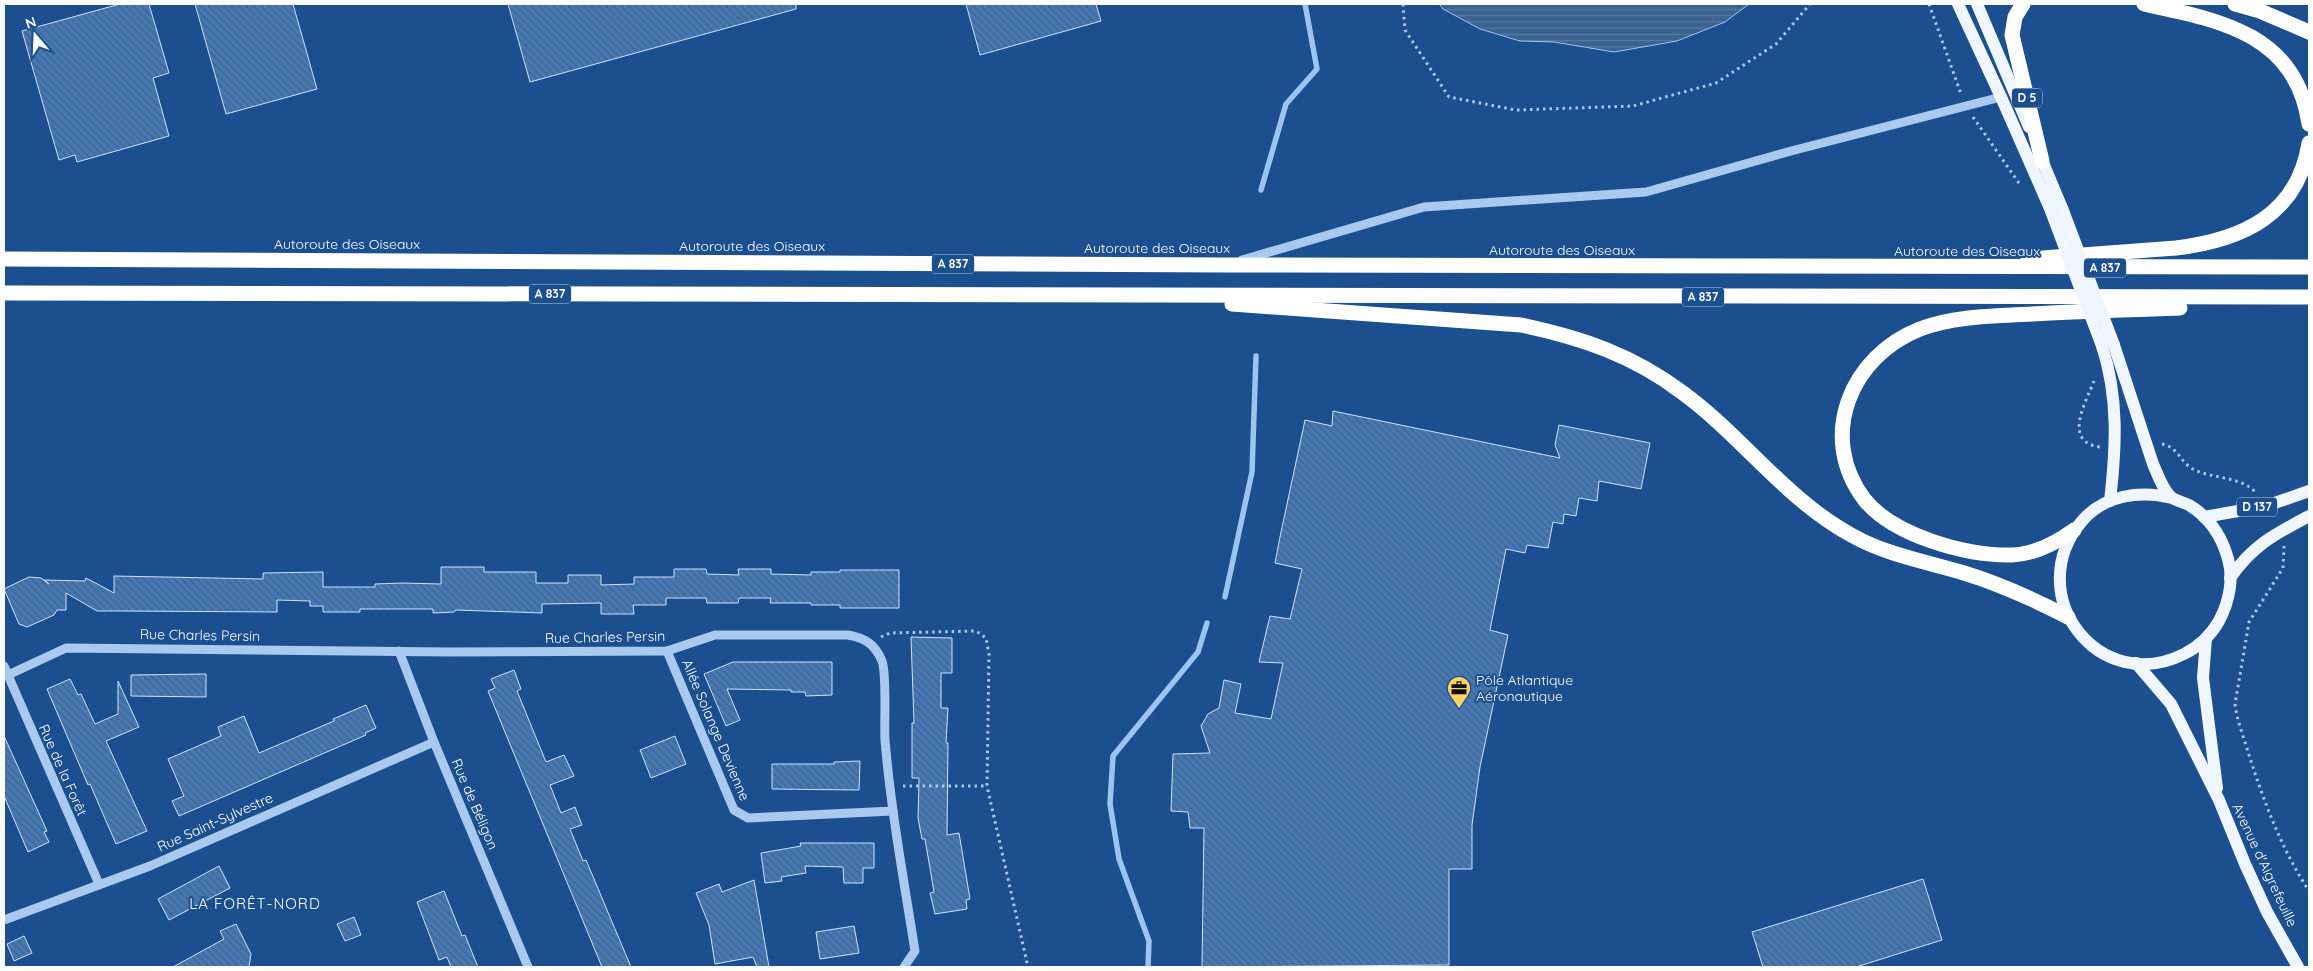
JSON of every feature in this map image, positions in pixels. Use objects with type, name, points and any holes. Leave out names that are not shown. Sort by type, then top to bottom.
[{"type":"highway","name":"D 5","points":[[2023,4],[2014,17],[2012,35],[2042,161]]},
{"type":"highway","points":[[2144,4],[2222,22],[2259,40],[2285,63],[2296,80],[2303,96],[2309,124]]},
{"type":"highway","points":[[2235,4],[2260,11],[2309,32]]},
{"type":"highway","points":[[1901,268],[2168,249],[2213,242],[2249,229],[2277,210],[2295,187],[2307,157],[2309,143]]},
{"type":"highway","name":"Autoroute des Oiseaux","points":[[4,259],[1901,268],[2309,267]]},
{"type":"highway","name":"A 837","points":[[4,293],[2309,297]]},
{"type":"highway","points":[[1096,294],[1512,324],[1563,334],[1596,344],[1654,373],[1684,393],[1794,496],[1825,520],[1855,538],[1889,551],[1998,585],[2039,602],[2068,617]]},
{"type":"highway","points":[[2074,530],[2059,542],[2044,548],[2013,555],[1964,549],[1925,538],[1888,522],[1864,498],[1854,481],[1843,445],[1842,427],[1850,393],[1867,366],[1878,354],[1893,343],[1922,328],[1983,317],[2309,302]]},
{"type":"main road","name":"D 5","points":[[1958,4],[2001,97],[2108,346],[2153,464],[2172,498]]},
{"type":"main road","name":"D 5","points":[[1977,4],[2062,208],[2108,346],[2116,423],[2116,448],[2110,501]]},
{"type":"main road","name":"D 137","points":[[2204,517],[2266,506],[2309,491]]},
{"type":"main road","points":[[2140,493],[2172,498],[2189,505],[2204,517],[2215,530],[2223,545],[2228,561],[2230,578],[2224,610],[2216,625],[2206,638],[2191,650],[2174,659],[2136,664],[2119,660],[2103,653],[2078,632],[2068,617],[2060,592],[2060,566],[2068,541],[2074,530],[2096,508],[2110,501],[2140,493]]},
{"type":"main road","name":"D 137","points":[[2230,578],[2244,559],[2261,544],[2309,516]]},
{"type":"main road","name":"Avenue d'Aigrefeuille","points":[[2206,638],[2203,678],[2219,800]]},
{"type":"main road","name":"Avenue d'Aigrefeuille","points":[[2136,664],[2171,704],[2219,800],[2264,904],[2298,967]]},
{"type":"street","points":[[1227,265],[1424,207],[1646,192],[2001,97]]},
{"type":"street","name":"Rue Charles Persin","points":[[6,670],[66,648],[667,651],[715,635],[848,635],[862,637],[869,643]]},
{"type":"street","points":[[869,643],[877,650],[883,662],[885,739],[890,786],[915,951],[904,967]]},
{"type":"street","name":"Rue de Béligon","points":[[399,651],[434,742],[528,967]]},
{"type":"street","name":"Allée Solange Devienne","points":[[667,651],[734,810],[748,818],[893,811]]},
{"type":"street","name":"Rue de la Forêt","points":[[6,670],[99,884]]},
{"type":"street","name":"Rue Saint-Sylvestre","points":[[4,920],[150,866],[434,742]]},
{"type":"path","points":[[1403,4],[1405,30],[1449,96],[1516,110],[1633,106],[1716,83],[1776,44],[1810,4]]},
{"type":"path","points":[[869,643],[890,633],[976,631],[986,638],[989,654],[987,786],[1028,967]]},
{"type":"path","points":[[890,786],[987,786]]},
{"type":"water","points":[[1439,4],[1749,4],[1725,22],[1677,41],[1614,52],[1554,42],[1520,41],[1480,29],[1443,9]]},
{"type":"building","points":[[120,4],[149,4],[169,73],[153,78],[169,136],[77,162],[75,155],[59,160],[22,31]]},
{"type":"building","points":[[195,4],[293,4],[317,89],[226,114]]},
{"type":"building","points":[[508,4],[796,4],[796,9],[530,82]]},
{"type":"building","points":[[966,4],[1096,4],[1101,21],[980,55]]},
{"type":"building","points":[[1333,411],[1560,458],[1555,445],[1559,425],[1650,443],[1641,489],[1599,481],[1597,501],[1579,498],[1576,516],[1564,514],[1563,524],[1553,522],[1548,548],[1527,545],[1525,553],[1506,549],[1490,630],[1508,635],[1480,767],[1472,825],[1472,869],[1449,869],[1449,965],[1202,967],[1204,828],[1190,828],[1188,812],[1171,811],[1173,754],[1210,753],[1201,726],[1208,714],[1219,708],[1224,680],[1241,684],[1235,713],[1271,719],[1283,663],[1259,662],[1270,616],[1290,619],[1302,569],[1275,563],[1280,537],[1305,420],[1332,426]]},
{"type":"building","points":[[441,567],[484,567],[484,572],[536,572],[536,583],[568,583],[568,575],[601,575],[601,585],[634,584],[634,577],[674,577],[674,569],[706,569],[707,574],[739,575],[738,569],[771,569],[771,574],[811,575],[811,572],[840,572],[840,570],[899,570],[899,608],[840,608],[840,605],[770,603],[771,598],[739,598],[738,603],[707,603],[706,598],[666,598],[666,605],[633,605],[634,614],[601,614],[601,603],[542,604],[542,613],[456,610],[454,612],[433,613],[433,609],[360,609],[360,612],[323,612],[323,606],[310,606],[310,601],[277,600],[277,612],[97,611],[66,593],[66,610],[57,610],[54,615],[27,627],[19,624],[4,589],[29,577],[41,578],[49,584],[44,580],[85,581],[86,578],[114,593],[114,576],[263,579],[263,573],[323,572],[323,587],[375,587],[375,584],[402,583],[441,584]]},
{"type":"building","points":[[911,637],[952,638],[952,673],[941,673],[941,708],[948,708],[946,743],[948,743],[947,835],[959,833],[970,899],[966,900],[967,909],[935,914],[930,893],[934,892],[925,839],[922,839],[918,818],[919,778],[912,778],[912,723],[914,723]]},
{"type":"building","points":[[733,662],[832,662],[832,695],[806,696],[805,692],[791,692],[791,690],[727,689],[740,720],[726,726],[704,674]]},
{"type":"building","points":[[514,670],[521,689],[517,691],[546,762],[564,755],[574,776],[550,785],[561,813],[575,807],[582,825],[570,829],[583,861],[586,860],[631,967],[602,967],[488,691],[495,688],[491,679]]},
{"type":"building","points":[[206,674],[206,697],[131,696],[131,675]]},
{"type":"building","points":[[70,679],[78,695],[81,694],[95,724],[118,714],[118,681],[139,727],[106,741],[147,831],[116,844],[90,784],[88,785],[47,689]]},
{"type":"building","points":[[366,705],[376,728],[365,733],[366,735],[179,816],[172,801],[184,796],[168,759],[221,736],[218,727],[244,716],[259,753],[334,721],[333,719]]},
{"type":"building","points":[[4,736],[47,831],[44,832],[49,842],[28,852],[4,796]]},
{"type":"building","points":[[675,736],[686,764],[651,778],[640,750]]},
{"type":"building","points":[[860,761],[859,790],[772,789],[772,764],[834,764],[834,762]]},
{"type":"building","points":[[800,843],[874,843],[874,868],[863,868],[863,883],[844,883],[843,867],[805,866],[806,873],[781,877],[782,881],[765,883],[761,853],[801,846]]},
{"type":"building","points":[[219,866],[230,888],[169,920],[158,899]]},
{"type":"building","points":[[1923,879],[1942,940],[1856,967],[1763,967],[1752,932]]},
{"type":"building","points":[[754,880],[769,967],[757,967],[753,957],[715,964],[709,925],[696,893],[719,884],[722,892]]},
{"type":"building","points":[[444,891],[462,936],[465,935],[478,967],[451,967],[447,957],[439,960],[417,902]]},
{"type":"building","points":[[354,917],[361,935],[345,941],[337,924]]},
{"type":"building","points":[[236,924],[251,954],[249,967],[173,967],[224,939],[220,931]]},
{"type":"building","points":[[854,926],[859,953],[820,959],[816,932]]},
{"type":"building","points":[[24,936],[32,953],[14,961],[7,944]]},
{"type":"waterway","points":[[1261,190],[1286,104],[1317,69],[1305,4]]},
{"type":"waterway","points":[[1225,597],[1252,472],[1256,356]]},
{"type":"waterway","points":[[1148,967],[1149,941],[1119,859],[1110,804],[1113,756],[1198,652],[1207,623]]},
{"type":"place","name":"Pôle Atlantique Aéronautique","points":[[1459,709]]},
{"type":"district","name":"LA FORÊT-NORD","points":[[255,904]]}]
